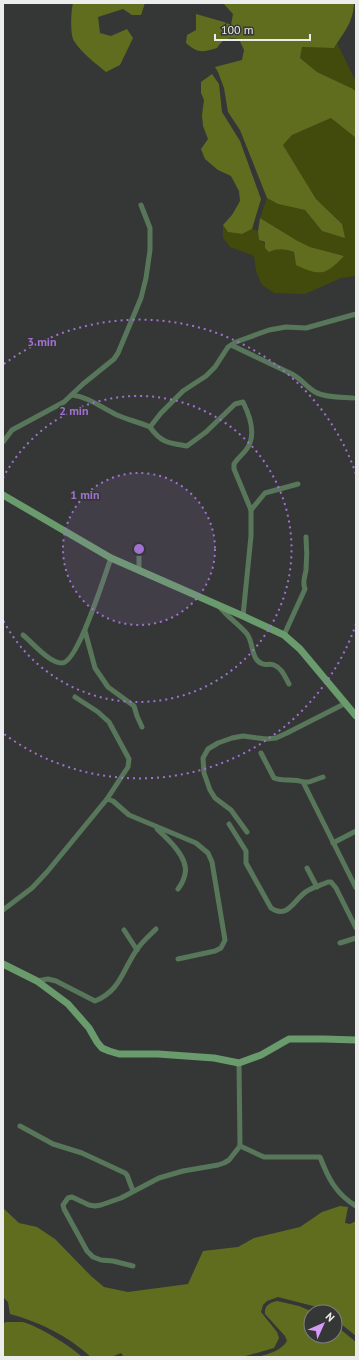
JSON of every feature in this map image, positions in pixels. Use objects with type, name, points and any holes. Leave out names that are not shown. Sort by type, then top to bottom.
[{"type":"street","points":[[3,442],[12,430],[28,420],[59,406],[114,359],[118,353],[140,298],[146,278],[150,250],[150,228],[141,205]]},
{"type":"street","points":[[150,427],[161,413],[183,391],[206,376],[231,345],[236,342],[269,330],[286,327],[306,328],[356,314]]},
{"type":"street","points":[[231,345],[292,374],[316,392],[328,396],[353,398]]},
{"type":"street","points":[[72,395],[82,396],[119,416],[150,427],[157,437],[169,443],[187,446],[206,432],[235,404],[244,402],[249,414],[252,431],[250,444],[247,450],[234,464],[234,469],[251,510],[251,536],[243,616]]},
{"type":"street","points":[[251,510],[264,493],[298,484]]},
{"type":"street","points":[[3,495],[111,558],[284,635],[300,649],[356,716]]},
{"type":"street","points":[[284,635],[305,589],[303,584],[307,557],[306,537]]},
{"type":"street","points":[[139,548],[140,571]]},
{"type":"street","points":[[23,634],[44,655],[52,660],[62,663],[67,662],[71,658],[85,631],[111,558]]},
{"type":"street","points":[[218,605],[247,635],[253,654],[258,661],[264,665],[273,665],[282,670],[289,684]]},
{"type":"street","points":[[85,631],[95,668],[108,686],[134,706],[142,727]]},
{"type":"street","points":[[3,910],[32,888],[47,872],[108,798],[128,767],[129,759],[109,722],[98,712],[75,697]]},
{"type":"street","points":[[248,832],[232,810],[215,798],[210,790],[204,772],[203,758],[208,749],[218,743],[243,736],[266,739],[276,738],[346,703]]},
{"type":"street","points":[[261,753],[274,778],[282,781],[296,779],[303,782],[309,782],[323,777]]},
{"type":"street","points":[[303,782],[356,888]]},
{"type":"street","points":[[108,798],[129,815],[196,843],[208,853],[212,862],[225,940],[221,948],[214,951],[178,959]]},
{"type":"street","points":[[229,824],[246,851],[246,863],[271,908],[276,912],[282,912],[289,908],[306,891],[331,882],[336,888],[356,928]]},
{"type":"street","points":[[155,827],[176,848],[183,860],[186,873],[178,889]]},
{"type":"street","points":[[333,843],[356,831]]},
{"type":"street","points":[[307,868],[317,887]]},
{"type":"street","points":[[37,981],[48,979],[56,981],[96,1001],[105,997],[116,988],[137,950],[156,929]]},
{"type":"street","points":[[124,930],[137,950]]},
{"type":"street","points":[[340,943],[356,938]]},
{"type":"street","points":[[3,964],[37,981],[68,1004],[77,1012],[90,1028],[102,1048],[109,1052],[120,1054],[158,1054],[214,1058],[239,1063],[261,1055],[288,1039],[356,1040]]},
{"type":"street","points":[[133,1266],[113,1261],[100,1260],[87,1251],[63,1205],[68,1198],[72,1198],[89,1205],[101,1205],[121,1198],[159,1178],[224,1163],[229,1160],[240,1146],[239,1063]]},
{"type":"street","points":[[20,1126],[53,1144],[82,1153],[125,1173],[133,1191]]},
{"type":"street","points":[[240,1146],[264,1157],[320,1157],[328,1178],[341,1195],[356,1206]]},
{"type":"green space","points":[[73,3],[145,3],[141,15],[132,15],[123,9],[98,17],[100,33],[111,36],[127,29],[133,38],[120,65],[106,72],[89,58],[77,45],[74,41],[71,28]]},
{"type":"green space","points":[[223,3],[354,3],[350,22],[334,48],[302,47],[300,58],[317,72],[353,89],[356,92],[356,138],[331,118],[292,135],[283,145],[316,199],[342,224],[345,238],[322,231],[305,210],[278,204],[267,198],[240,130],[228,112],[224,88],[215,67],[242,60],[244,50],[239,39],[226,39],[217,48],[204,51],[194,49],[186,43],[187,35],[196,30],[196,14],[231,25],[233,14]]},
{"type":"green space","points":[[337,43],[356,82],[356,92],[317,72],[300,58],[302,47],[334,48]]},
{"type":"green space","points":[[212,74],[219,84],[222,112],[240,141],[261,199],[252,229],[242,234],[228,232],[223,225],[232,215],[240,201],[239,191],[231,176],[218,170],[205,159],[201,149],[208,139],[203,126],[202,115],[204,100],[201,93],[201,82]]},
{"type":"green space","points":[[331,118],[356,138],[356,276],[341,278],[305,294],[274,293],[262,285],[256,271],[254,256],[230,247],[223,238],[223,225],[228,232],[242,234],[252,229],[258,231],[259,240],[275,249],[284,249],[294,252],[296,265],[335,265],[344,256],[310,247],[260,218],[267,198],[278,204],[305,210],[322,231],[342,224],[316,199],[283,145],[292,135]]},
{"type":"green space","points":[[260,218],[310,247],[344,256],[327,271],[322,272],[311,271],[296,265],[294,252],[282,249],[269,252],[265,248],[265,242],[259,240],[258,231]]},
{"type":"green space","points":[[340,1206],[348,1207],[345,1223],[350,1224],[356,1221],[356,1336],[343,1325],[343,1304],[305,1304],[278,1297],[267,1301],[263,1305],[261,1312],[277,1332],[279,1338],[274,1348],[242,1357],[124,1357],[121,1353],[111,1357],[91,1357],[63,1336],[32,1321],[10,1314],[8,1302],[3,1297],[3,1208],[19,1223],[37,1227],[55,1239],[91,1276],[104,1287],[128,1292],[188,1284],[203,1251],[238,1247],[254,1238],[300,1227],[322,1212]]},
{"type":"green space","points":[[277,1301],[303,1308],[303,1344],[343,1344],[343,1331],[356,1342],[356,1357],[258,1357],[278,1350],[287,1341],[285,1336],[265,1314],[265,1308]]},
{"type":"green space","points":[[6,1322],[22,1322],[44,1331],[82,1357],[3,1357],[3,1324]]}]
